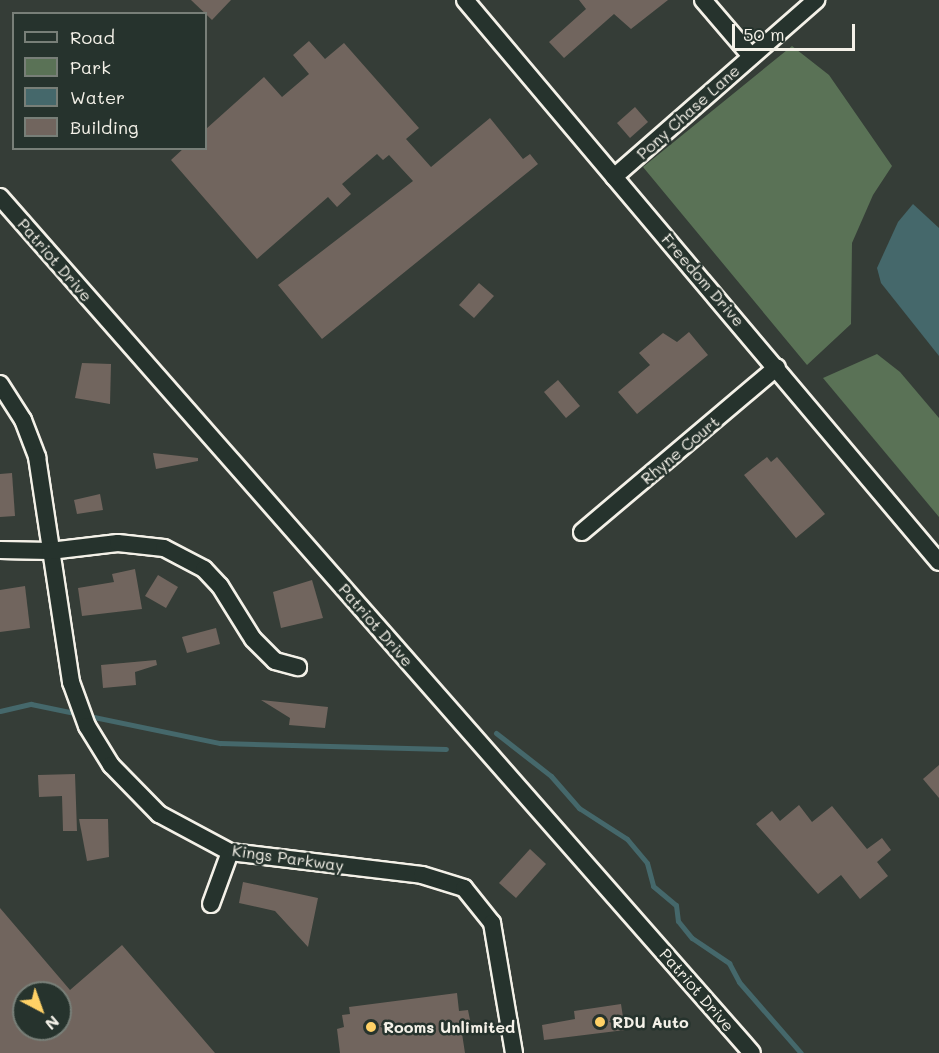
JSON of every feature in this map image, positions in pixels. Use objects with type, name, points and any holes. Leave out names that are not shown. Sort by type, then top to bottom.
[{"type":"street","name":"Freedom Drive","points":[[465,0],[939,562]]},
{"type":"street","points":[[703,0],[751,56]]},
{"type":"street","name":"Pony Chase Lane","points":[[614,177],[816,0]]},
{"type":"street","name":"Patriot Drive","points":[[0,197],[752,1053]]},
{"type":"street","name":"Rhyne Court","points":[[582,532],[777,368]]},
{"type":"street","name":"Kings Parkway","points":[[0,384],[23,420],[37,456],[71,682],[98,746],[126,783],[159,814],[230,852],[433,876],[464,888],[492,923],[514,1053]]},
{"type":"street","points":[[0,550],[50,551],[141,543],[185,557],[220,586],[253,639],[275,661],[298,667]]},
{"type":"street","points":[[211,904],[230,852]]},
{"type":"green space","points":[[792,46],[829,75],[892,166],[873,195],[852,243],[851,324],[807,365],[643,167]]},
{"type":"green space","points":[[877,354],[900,372],[939,418],[939,517],[823,378]]},
{"type":"water","points":[[913,204],[939,228],[939,356],[881,283],[877,268],[898,222]]},
{"type":"building","points":[[191,0],[231,0],[212,20],[207,12],[204,12]]},
{"type":"building","points":[[579,0],[668,0],[631,29],[614,14],[564,58],[549,42],[586,9]]},
{"type":"building","points":[[309,41],[325,59],[344,43],[419,128],[406,139],[431,167],[490,118],[523,159],[530,154],[538,164],[322,339],[278,285],[413,181],[389,155],[383,160],[377,154],[342,184],[351,194],[337,207],[328,197],[257,259],[171,160],[182,150],[207,150],[207,128],[264,77],[282,97],[309,74],[293,55]]},
{"type":"building","points":[[635,107],[648,122],[630,138],[617,123]]},
{"type":"building","points":[[479,283],[494,296],[474,318],[459,305]]},
{"type":"building","points":[[689,332],[708,355],[637,414],[618,392],[650,365],[639,353],[663,333],[677,342]]},
{"type":"building","points":[[82,363],[111,364],[110,404],[75,398]]},
{"type":"building","points":[[558,380],[580,406],[566,418],[544,392]]},
{"type":"building","points":[[153,453],[198,458],[198,461],[156,469]]},
{"type":"building","points":[[767,457],[771,462],[777,457],[825,514],[796,538],[744,475]]},
{"type":"building","points":[[12,473],[15,516],[0,517],[0,474]]},
{"type":"building","points":[[100,494],[103,510],[77,514],[74,500]]},
{"type":"building","points":[[135,569],[142,609],[82,616],[78,588],[114,582],[112,574]]},
{"type":"building","points":[[158,575],[178,587],[166,608],[145,596]]},
{"type":"building","points":[[312,580],[323,618],[281,628],[273,592]]},
{"type":"building","points":[[25,586],[30,628],[0,632],[0,590]]},
{"type":"building","points":[[216,628],[220,644],[187,653],[182,637]]},
{"type":"building","points":[[156,660],[157,665],[135,672],[136,685],[103,688],[101,665]]},
{"type":"building","points":[[261,700],[328,707],[325,728],[289,725],[290,718]]},
{"type":"building","points":[[939,765],[939,798],[923,779]]},
{"type":"building","points":[[75,774],[77,831],[63,831],[62,796],[39,797],[38,775]]},
{"type":"building","points":[[799,805],[812,822],[832,806],[867,849],[882,838],[891,850],[877,862],[888,876],[860,899],[841,875],[818,894],[756,824],[772,811],[780,821]]},
{"type":"building","points":[[79,819],[108,819],[109,857],[87,861]]},
{"type":"building","points":[[530,849],[546,864],[516,898],[499,883]]},
{"type":"building","points":[[243,882],[318,898],[308,947],[275,911],[239,903]]},
{"type":"building","points":[[0,908],[62,981],[12,981],[12,1041],[72,1041],[72,988],[122,945],[215,1053],[0,1053]]},
{"type":"building","points":[[457,993],[459,1011],[468,1010],[471,1025],[461,1027],[465,1053],[340,1053],[337,1029],[344,1027],[342,1015],[350,1014],[349,1007]]},
{"type":"building","name":"RDU Auto","points":[[621,1004],[625,1030],[544,1040],[542,1025],[575,1019],[574,1011]]},
{"type":"waterway","points":[[0,711],[31,704],[220,743],[446,749]]},
{"type":"waterway","points":[[496,733],[551,776],[579,808],[627,839],[647,863],[653,886],[676,905],[678,921],[692,938],[729,963],[739,982],[801,1053]]},
{"type":"place","name":"RDU Auto","points":[[600,1022]]},
{"type":"place","name":"Rooms Unlimited","points":[[371,1027]]}]
